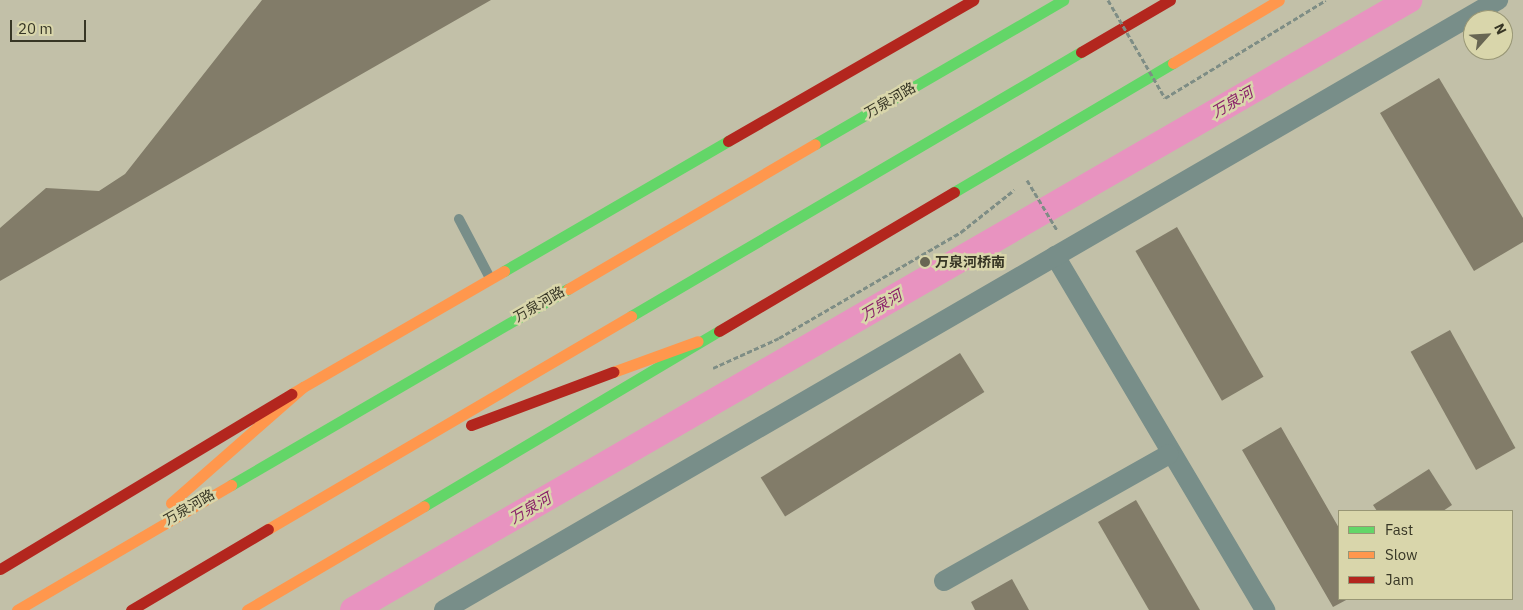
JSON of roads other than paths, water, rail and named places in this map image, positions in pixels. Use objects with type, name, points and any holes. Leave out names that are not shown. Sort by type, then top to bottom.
[{"type":"main road","points":[[0,569],[303,387],[491,280],[972,0]]},
{"type":"main road","name":"万泉河路","points":[[17,610],[126,543],[1063,0]]},
{"type":"main road","points":[[131,610],[1170,0]]},
{"type":"main road","points":[[246,610],[698,341],[1279,0]]},
{"type":"main road","points":[[404,450],[698,341]]},
{"type":"main road","points":[[126,543],[303,387]]},
{"type":"street","points":[[444,610],[1498,0]]},
{"type":"street","points":[[1062,253],[1169,454],[1265,610]]},
{"type":"street","points":[[944,581],[1169,454]]},
{"type":"lane","points":[[459,219],[491,280]]},
{"type":"waterway","name":"万泉河","points":[[353,610],[1409,0]]},
{"type":"place","name":"万泉河桥南","points":[[925,262]]}]
